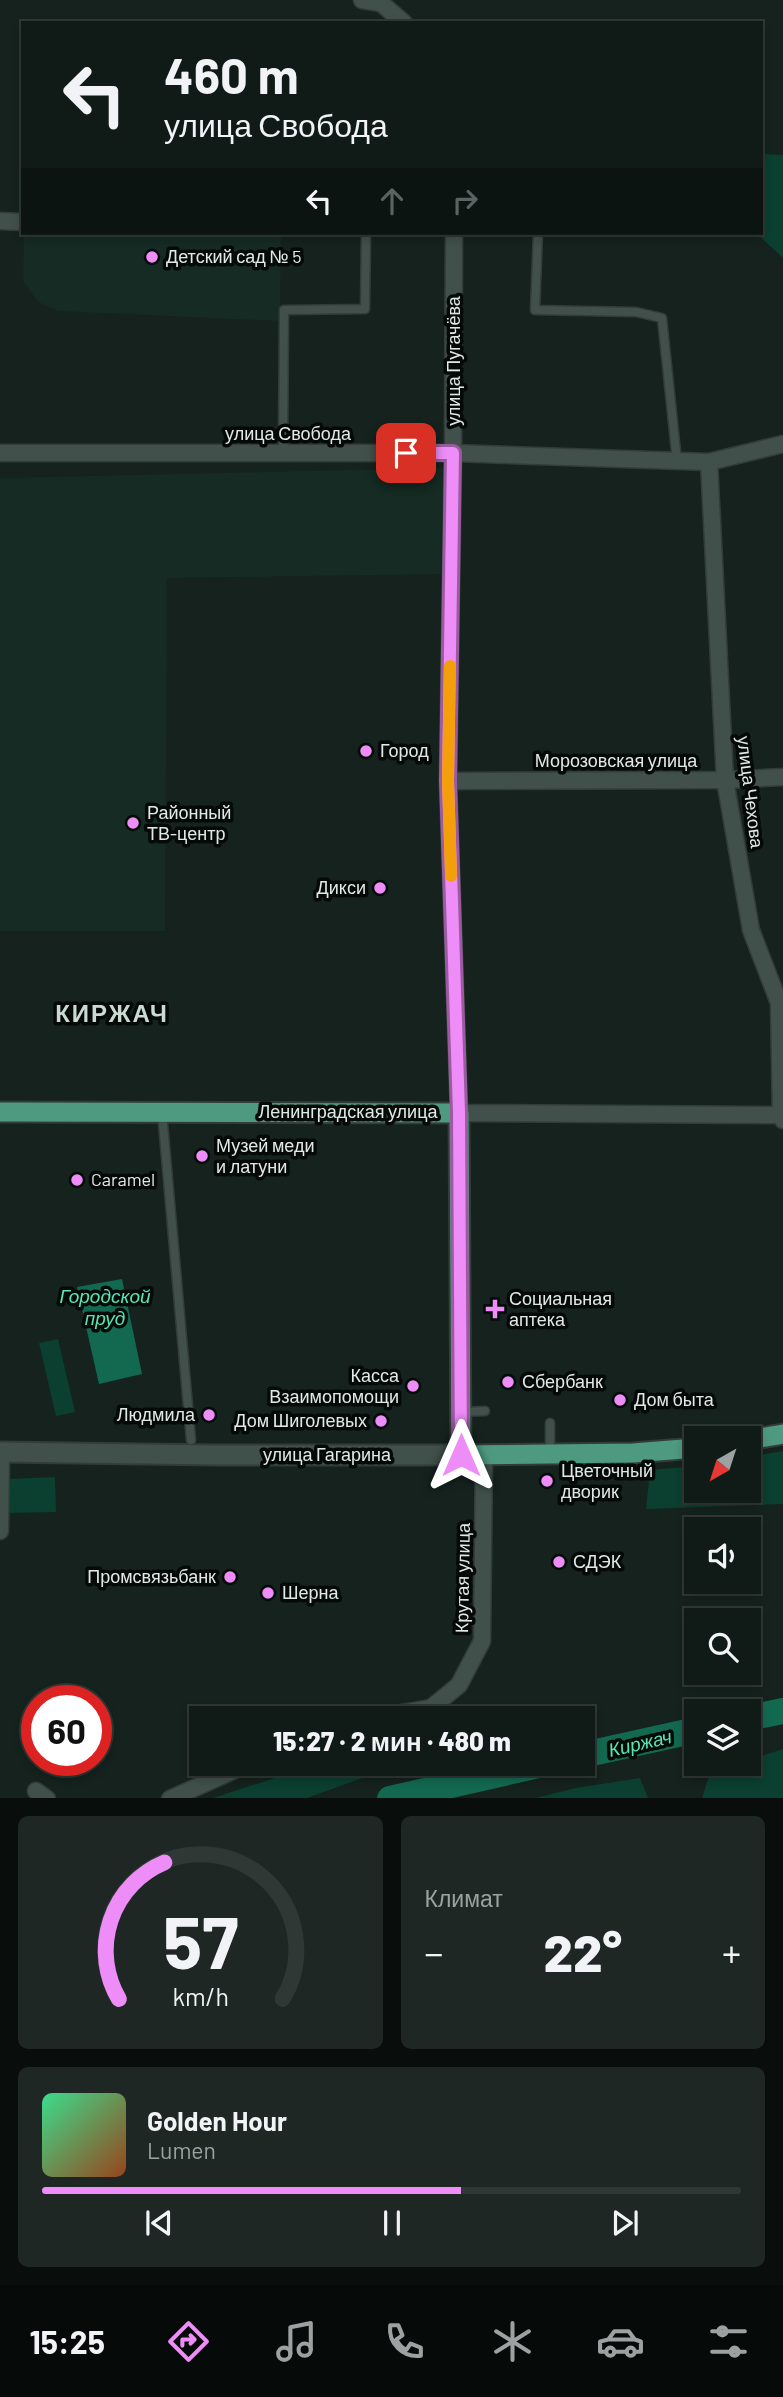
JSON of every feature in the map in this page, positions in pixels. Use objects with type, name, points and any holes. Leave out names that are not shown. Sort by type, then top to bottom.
[{"type":"main road","name":"Ленинградская улица","points":[[0,1112],[459,1112]]},
{"type":"main road","name":"улица Пугачёва","points":[[459,1112],[461,1455]]},
{"type":"main road","points":[[761,1438],[783,1434]]},
{"type":"main road","name":"улица Гагарина","points":[[461,1455],[633,1453],[684,1449]]},
{"type":"street","points":[[362,0],[381,3],[402,21]]},
{"type":"street","points":[[0,221],[21,222]]},
{"type":"street","name":"улица Пугачёва","points":[[454,235],[448,781],[459,1112]]},
{"type":"street","name":"улица Свобода","points":[[0,453],[453,453],[709,462],[783,444]]},
{"type":"street","name":"улица Чехова","points":[[709,462],[725,780],[751,930],[779,1003],[782,1117]]},
{"type":"street","name":"Морозовская улица","points":[[448,781],[725,780],[783,777]]},
{"type":"street","name":"Ленинградская улица","points":[[459,1112],[782,1117]]},
{"type":"street","points":[[0,1452],[4,1484],[0,1531]]},
{"type":"street","name":"улица Гагарина","points":[[0,1452],[461,1455]]},
{"type":"street","name":"Крутая улица","points":[[434,1706],[460,1685],[482,1641],[484,1455]]},
{"type":"street","points":[[170,1798],[220,1776]]},
{"type":"lane","points":[[283,453],[285,310],[365,309],[366,235]]},
{"type":"lane","points":[[538,235],[534,310],[636,312],[662,318],[677,461]]},
{"type":"lane","points":[[162,1112],[191,1440]]},
{"type":"lane","points":[[461,1412],[485,1411]]},
{"type":"lane","points":[[550,1423],[550,1454]]},
{"type":"shaded area","points":[[763,154],[783,155],[783,258],[758,235],[763,235]]},
{"type":"shaded area","name":"Детский сад № 5","points":[[24,235],[281,235],[280,321],[58,311],[38,302],[23,281]]},
{"type":"shaded area","points":[[444,468],[441,574],[167,578],[165,931],[0,931],[0,478]]},
{"type":"shaded area","points":[[58,1339],[75,1412],[56,1416],[39,1343]]},
{"type":"shaded area","points":[[783,1451],[783,1504],[646,1509],[650,1470],[684,1467],[684,1503],[761,1503],[761,1455]]},
{"type":"shaded area","points":[[55,1477],[56,1512],[9,1513],[8,1479]]},
{"type":"shaded area","points":[[783,1749],[783,1798],[702,1798],[709,1776],[761,1776],[761,1756]]},
{"type":"shaded area","points":[[281,1776],[368,1776],[307,1798],[213,1798]]},
{"type":"shaded area","points":[[640,1778],[648,1798],[535,1798],[576,1788]]},
{"type":"water","name":"Городской пруд","points":[[122,1279],[142,1374],[99,1384],[77,1287]]},
{"type":"waterway","name":"Киржач","points":[[761,1716],[783,1711]]},
{"type":"waterway","name":"Киржач","points":[[595,1752],[684,1733]]},
{"type":"waterway","name":"Киржач","points":[[394,1798],[491,1776]]},
{"type":"slow traffic","points":[[450,666],[448,781],[451,876]]},
{"type":"place","name":"Детский сад № 5","points":[[152,257]]},
{"type":"place","name":"Город","points":[[366,751]]},
{"type":"place","name":"Районный ТВ-центр","points":[[133,823]]},
{"type":"place","name":"Дикси","points":[[380,888]]},
{"type":"place","name":"Музей меди и латуни","points":[[202,1156]]},
{"type":"place","name":"Caramel","points":[[77,1180]]},
{"type":"place","name":"Социальная аптека","points":[[495,1309]]},
{"type":"place","name":"Сбербанк","points":[[508,1382]]},
{"type":"place","name":"Касса Взаимопомощи","points":[[413,1386]]},
{"type":"place","name":"Дом быта","points":[[620,1400]]},
{"type":"place","name":"Людмила","points":[[209,1415]]},
{"type":"place","name":"Дом Шиголевых","points":[[381,1421]]},
{"type":"place","name":"Цветочный дворик","points":[[547,1481]]},
{"type":"place","name":"СДЭК","points":[[559,1562]]},
{"type":"place","name":"Промсвязьбанк","points":[[230,1577]]},
{"type":"place","name":"Шерна","points":[[268,1593]]},
{"type":"district","name":"КИРЖАЧ","points":[[112,1014]]},
{"type":"route","points":[[406,453],[453,453],[448,781],[459,1112],[461,1455]]}]
